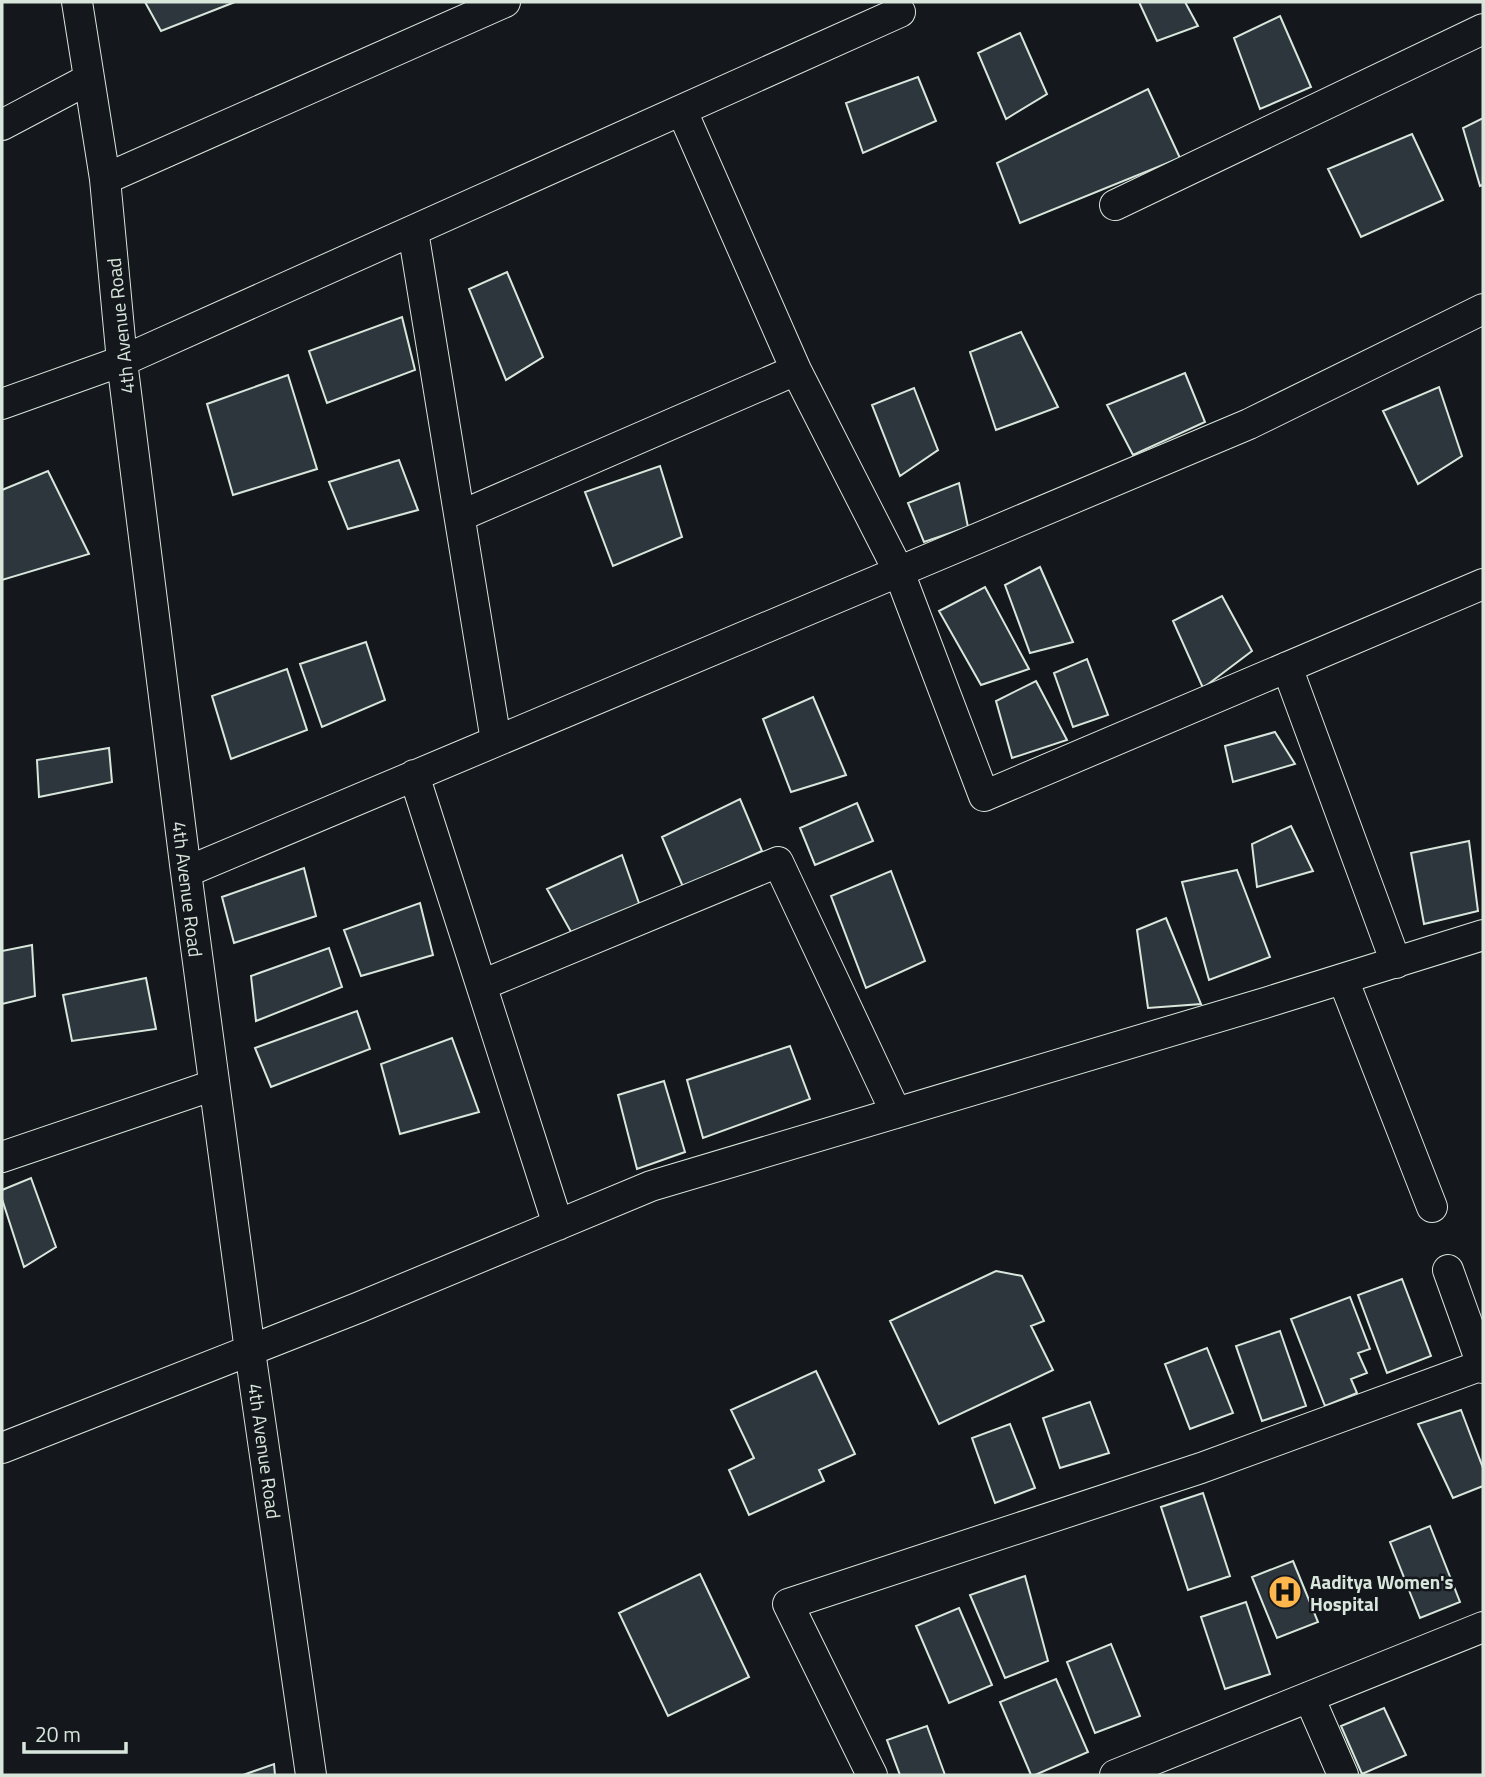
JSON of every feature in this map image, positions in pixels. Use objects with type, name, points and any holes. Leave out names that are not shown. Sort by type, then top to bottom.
[{"type":"street","name":"4th Avenue Road","points":[[77,2],[105,179],[122,361],[186,872],[250,1351],[311,1775]]},
{"type":"street","points":[[105,179],[505,2]]},
{"type":"street","points":[[2,404],[122,361],[682,110],[907,5]]},
{"type":"street","points":[[1115,205],[1483,29]]},
{"type":"street","points":[[2,125],[89,79]]},
{"type":"street","points":[[682,110],[796,370],[899,572],[984,796],[1483,584]]},
{"type":"street","points":[[413,231],[496,741]]},
{"type":"street","points":[[186,872],[1249,425],[1483,309]]},
{"type":"street","points":[[460,516],[796,370]]},
{"type":"street","points":[[1287,667],[1396,962]]},
{"type":"street","points":[[415,775],[558,1225]]},
{"type":"street","points":[[482,985],[778,862],[896,1113]]},
{"type":"street","points":[[2,1448],[250,1351],[651,1186],[1483,935]]},
{"type":"street","points":[[1343,979],[1432,1207]]},
{"type":"street","points":[[2,1157],[215,1084]]},
{"type":"street","points":[[872,1775],[788,1604],[1200,1468],[1483,1366],[1448,1270]]},
{"type":"street","points":[[1115,1775],[1483,1626]]},
{"type":"street","points":[[1308,1697],[1343,1775]]},
{"type":"building","points":[[145,2],[235,2],[161,31]]},
{"type":"building","points":[[1139,2],[1185,2],[1198,26],[1157,41]]},
{"type":"building","points":[[1280,16],[1311,87],[1260,109],[1234,38]]},
{"type":"building","points":[[1020,33],[1047,94],[1006,119],[978,53]]},
{"type":"building","points":[[918,77],[936,121],[863,153],[846,103]]},
{"type":"building","points":[[1148,89],[1180,158],[1020,223],[997,163]]},
{"type":"building","points":[[1483,118],[1483,185],[1480,186],[1463,128]]},
{"type":"building","points":[[1412,134],[1443,200],[1361,237],[1328,169]]},
{"type":"building","points":[[507,272],[543,357],[506,380],[469,289]]},
{"type":"building","points":[[402,317],[415,370],[327,403],[309,351]]},
{"type":"building","points":[[1021,332],[1058,407],[996,430],[970,352]]},
{"type":"building","points":[[1185,373],[1205,422],[1133,455],[1107,405]]},
{"type":"building","points":[[288,375],[317,469],[233,495],[207,404]]},
{"type":"building","points":[[1439,387],[1462,456],[1418,484],[1383,411]]},
{"type":"building","points":[[914,388],[938,450],[900,476],[872,405]]},
{"type":"building","points":[[399,460],[418,510],[348,529],[329,482]]},
{"type":"building","points":[[660,466],[682,537],[613,566],[585,492]]},
{"type":"building","points":[[48,471],[89,554],[2,580],[2,490]]},
{"type":"building","points":[[959,483],[968,527],[924,542],[908,503]]},
{"type":"building","points":[[1040,567],[1073,642],[1030,653],[1005,585]]},
{"type":"building","points":[[985,587],[1029,669],[981,685],[939,611]]},
{"type":"building","points":[[1222,596],[1252,651],[1203,688],[1173,621]]},
{"type":"building","points":[[366,642],[385,700],[322,727],[300,664]]},
{"type":"building","points":[[1087,659],[1108,715],[1073,727],[1054,673]]},
{"type":"building","points":[[287,669],[307,730],[231,759],[212,696]]},
{"type":"building","points":[[1036,681],[1067,740],[1012,758],[996,701]]},
{"type":"building","points":[[813,697],[846,775],[791,792],[763,719]]},
{"type":"building","points":[[1275,732],[1295,764],[1233,782],[1225,746]]},
{"type":"building","points":[[109,748],[112,782],[39,797],[37,760]]},
{"type":"building","points":[[740,799],[762,851],[683,887],[662,837]]},
{"type":"building","points":[[857,803],[873,841],[815,865],[800,828]]},
{"type":"building","points":[[1291,826],[1313,871],[1257,887],[1252,844]]},
{"type":"building","points":[[1469,841],[1478,911],[1424,924],[1411,853]]},
{"type":"building","points":[[622,855],[640,906],[575,939],[547,889]]},
{"type":"building","points":[[304,868],[316,916],[234,943],[222,897]]},
{"type":"building","points":[[1237,870],[1270,957],[1209,980],[1182,882]]},
{"type":"building","points":[[891,871],[925,961],[866,988],[831,896]]},
{"type":"building","points":[[420,903],[433,955],[361,976],[344,930]]},
{"type":"building","points":[[1166,918],[1201,1004],[1148,1008],[1137,930]]},
{"type":"building","points":[[32,945],[35,996],[2,1004],[2,951]]},
{"type":"building","points":[[329,948],[342,987],[256,1021],[251,976]]},
{"type":"building","points":[[146,978],[156,1029],[72,1041],[63,995]]},
{"type":"building","points":[[357,1011],[370,1049],[271,1087],[255,1048]]},
{"type":"building","points":[[452,1038],[479,1112],[400,1134],[381,1064]]},
{"type":"building","points":[[790,1046],[810,1099],[703,1138],[687,1080]]},
{"type":"building","points":[[664,1081],[685,1152],[637,1169],[618,1095]]},
{"type":"building","points":[[31,1178],[56,1247],[24,1267],[2,1199],[2,1190]]},
{"type":"building","points":[[996,1271],[1022,1276],[1044,1321],[1031,1326],[1053,1370],[939,1424],[890,1321]]},
{"type":"building","points":[[1402,1279],[1431,1356],[1387,1373],[1358,1295]]},
{"type":"building","points":[[1350,1297],[1370,1349],[1358,1353],[1367,1373],[1351,1379],[1357,1393],[1325,1406],[1291,1319]]},
{"type":"building","points":[[1280,1331],[1306,1406],[1262,1421],[1236,1346]]},
{"type":"building","points":[[1207,1348],[1233,1413],[1190,1429],[1165,1364]]},
{"type":"building","points":[[816,1371],[855,1454],[819,1470],[824,1481],[749,1515],[729,1470],[754,1458],[731,1410]]},
{"type":"building","points":[[1090,1402],[1109,1453],[1060,1468],[1043,1418]]},
{"type":"building","points":[[1461,1410],[1483,1468],[1483,1486],[1453,1498],[1418,1424]]},
{"type":"building","points":[[1010,1424],[1035,1488],[995,1503],[972,1438]]},
{"type":"building","points":[[1203,1493],[1230,1576],[1188,1590],[1161,1507]]},
{"type":"building","points":[[1430,1526],[1460,1602],[1420,1618],[1390,1542]]},
{"type":"building","points":[[1293,1561],[1318,1622],[1277,1638],[1252,1577]]},
{"type":"building","points":[[700,1574],[749,1677],[668,1716],[619,1613]]},
{"type":"building","points":[[1025,1576],[1048,1661],[1005,1678],[970,1595]]},
{"type":"building","points":[[1246,1602],[1270,1674],[1225,1689],[1201,1617]]},
{"type":"building","points":[[959,1608],[992,1685],[949,1703],[916,1626]]},
{"type":"building","points":[[1111,1644],[1140,1716],[1095,1733],[1067,1662]]},
{"type":"building","points":[[1056,1679],[1088,1752],[1031,1775],[1000,1702]]},
{"type":"building","points":[[1384,1708],[1406,1755],[1362,1774],[1341,1726]]},
{"type":"building","points":[[927,1726],[945,1775],[900,1775],[887,1740]]},
{"type":"building","points":[[274,1764],[275,1775],[243,1775]]},
{"type":"place","name":"Aaditya Women's Hospital","points":[[1285,1592]]}]
